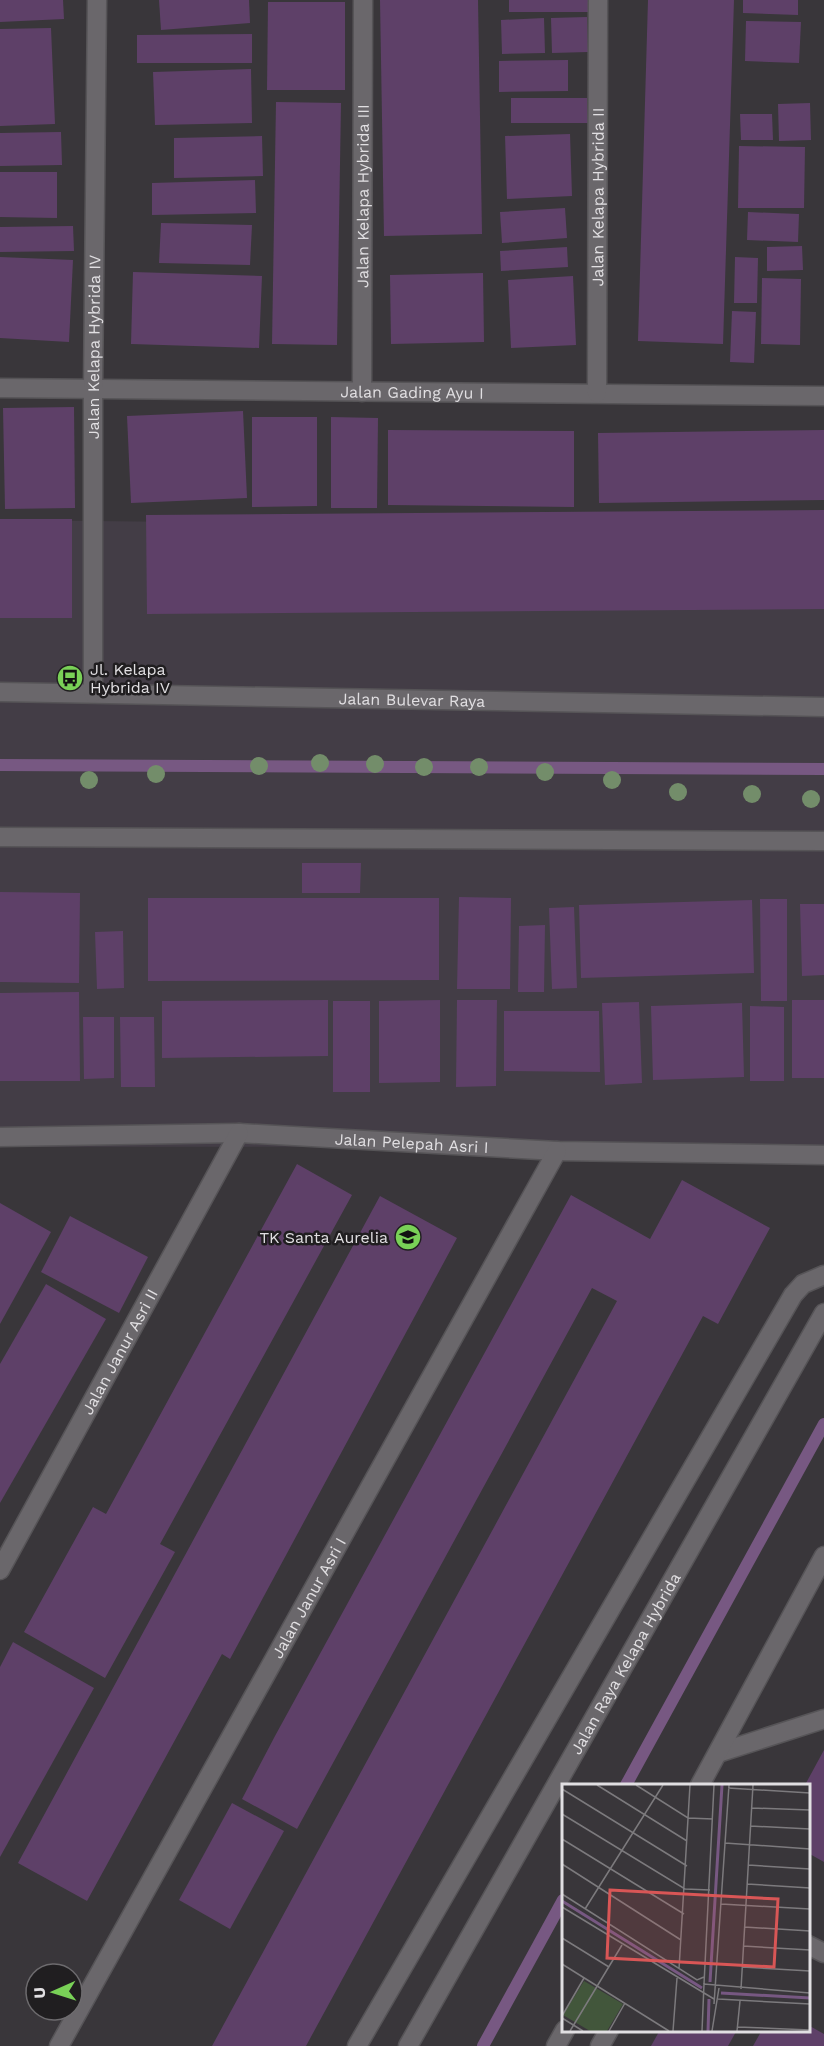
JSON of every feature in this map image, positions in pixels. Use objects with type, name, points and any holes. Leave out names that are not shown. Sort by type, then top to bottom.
[{"type":"street","name":"Jalan Kelapa Hybrida IV","points":[[93,693],[97,0]]},
{"type":"street","name":"Jalan Kelapa Hybrida III","points":[[362,392],[363,0]]},
{"type":"street","name":"Jalan Kelapa Hybrida II","points":[[597,393],[598,0]]},
{"type":"street","name":"Jalan Gading Ayu I","points":[[0,388],[824,396]]},
{"type":"street","name":"Jalan Bulevar Raya","points":[[0,692],[824,707]]},
{"type":"street","points":[[0,837],[824,841]]},
{"type":"street","name":"Jalan Pelepah Asri I","points":[[0,1137],[239,1133],[557,1151],[824,1155]]},
{"type":"street","name":"Jalan Janur Asri II","points":[[0,1570],[239,1133]]},
{"type":"street","name":"Jalan Janur Asri I","points":[[59,2046],[557,1151]]},
{"type":"street","points":[[357,2046],[793,1295],[803,1284],[824,1275]]},
{"type":"street","name":"Jalan Raya Kelapa Hybrida","points":[[408,2046],[824,1313]]},
{"type":"street","points":[[701,1784],[824,1557]]},
{"type":"street","points":[[718,1753],[824,1719]]},
{"type":"street","points":[[809,1946],[824,1953]]},
{"type":"street","points":[[556,2046],[564,2031]]},
{"type":"street","points":[[600,2046],[608,2031]]},
{"type":"shaded area","points":[[0,520],[824,529],[824,1146],[0,1147]]},
{"type":"building","points":[[0,0],[63,0],[64,19],[0,22]]},
{"type":"building","points":[[159,0],[249,0],[250,23],[161,30]]},
{"type":"building","points":[[380,0],[478,0],[482,234],[384,236]]},
{"type":"building","points":[[509,0],[593,0],[593,12],[509,12]]},
{"type":"building","points":[[648,0],[734,0],[723,344],[638,341]]},
{"type":"building","points":[[743,0],[798,0],[798,15],[743,13]]},
{"type":"building","points":[[268,2],[345,2],[345,90],[267,90]]},
{"type":"building","points":[[587,17],[588,52],[552,53],[551,18]]},
{"type":"building","points":[[544,18],[545,53],[502,54],[501,20]]},
{"type":"building","points":[[746,21],[801,22],[799,63],[745,61]]},
{"type":"building","points":[[51,28],[55,124],[0,126],[0,29]]},
{"type":"building","points":[[252,34],[252,63],[137,63],[137,35]]},
{"type":"building","points":[[568,60],[568,91],[499,92],[499,61]]},
{"type":"building","points":[[251,69],[252,123],[155,125],[153,72]]},
{"type":"building","points":[[511,98],[587,98],[588,123],[511,123]]},
{"type":"building","points":[[276,102],[341,103],[337,345],[272,344]]},
{"type":"building","points":[[810,103],[811,140],[779,141],[778,104]]},
{"type":"building","points":[[740,114],[772,114],[773,140],[741,140]]},
{"type":"building","points":[[61,132],[62,165],[0,166],[0,133]]},
{"type":"building","points":[[570,134],[572,196],[507,199],[505,136]]},
{"type":"building","points":[[262,136],[263,176],[174,178],[174,138]]},
{"type":"building","points":[[739,146],[805,147],[804,208],[738,208]]},
{"type":"building","points":[[0,172],[57,172],[57,218],[0,217]]},
{"type":"building","points":[[255,180],[256,213],[152,215],[152,183]]},
{"type":"building","points":[[565,208],[567,238],[502,243],[500,212]]},
{"type":"building","points":[[748,212],[799,214],[798,242],[747,240]]},
{"type":"building","points":[[161,223],[252,225],[250,265],[159,263]]},
{"type":"building","points":[[73,226],[74,251],[0,252],[0,227]]},
{"type":"building","points":[[802,246],[803,270],[767,271],[767,247]]},
{"type":"building","points":[[567,247],[568,267],[501,271],[500,251]]},
{"type":"building","points":[[0,257],[73,260],[69,342],[0,338]]},
{"type":"building","points":[[735,257],[758,258],[757,303],[734,303]]},
{"type":"building","points":[[133,272],[262,276],[259,348],[131,344]]},
{"type":"building","points":[[483,273],[484,342],[391,344],[390,275]]},
{"type":"building","points":[[573,276],[576,345],[511,348],[508,280]]},
{"type":"building","points":[[762,278],[801,279],[800,345],[761,344]]},
{"type":"building","points":[[732,311],[756,312],[754,363],[730,362]]},
{"type":"building","points":[[74,407],[75,508],[5,509],[3,408]]},
{"type":"building","points":[[243,411],[247,498],[131,503],[127,416]]},
{"type":"building","points":[[252,417],[317,417],[317,506],[252,507]]},
{"type":"building","points":[[331,417],[378,418],[377,508],[331,508]]},
{"type":"building","points":[[388,430],[574,431],[574,507],[388,505]]},
{"type":"building","points":[[824,430],[824,500],[599,503],[598,433]]},
{"type":"building","points":[[824,510],[824,609],[147,614],[146,515]]},
{"type":"building","points":[[0,519],[72,519],[72,618],[0,618]]},
{"type":"building","points":[[302,863],[361,863],[360,893],[302,893]]},
{"type":"building","points":[[0,892],[80,893],[79,983],[0,982]]},
{"type":"building","points":[[459,897],[511,898],[510,989],[457,989]]},
{"type":"building","points":[[148,898],[439,898],[439,980],[148,981]]},
{"type":"building","points":[[760,899],[787,899],[787,1001],[761,1001]]},
{"type":"building","points":[[752,900],[754,973],[581,978],[579,905]]},
{"type":"building","points":[[800,904],[824,904],[824,975],[802,976]]},
{"type":"building","points":[[574,907],[577,988],[552,989],[549,908]]},
{"type":"building","points":[[545,925],[544,992],[518,992],[519,926]]},
{"type":"building","points":[[123,931],[124,988],[97,989],[95,932]]},
{"type":"building","points":[[79,992],[80,1081],[0,1081],[0,993]]},
{"type":"building","points":[[328,1000],[328,1056],[162,1058],[162,1001]]},
{"type":"building","points":[[440,1000],[440,1082],[379,1083],[379,1001]]},
{"type":"building","points":[[457,1000],[497,1000],[496,1086],[456,1087]]},
{"type":"building","points":[[792,1000],[824,1000],[824,1078],[792,1078]]},
{"type":"building","points":[[333,1001],[370,1001],[370,1092],[333,1092]]},
{"type":"building","points":[[639,1002],[642,1083],[605,1085],[602,1003]]},
{"type":"building","points":[[742,1003],[744,1077],[653,1080],[651,1006]]},
{"type":"building","points":[[750,1006],[784,1007],[784,1081],[750,1081]]},
{"type":"building","points":[[504,1011],[599,1011],[600,1072],[504,1071]]},
{"type":"building","points":[[83,1017],[114,1017],[114,1078],[84,1079]]},
{"type":"building","points":[[120,1017],[154,1017],[155,1087],[121,1087]]},
{"type":"building","points":[[297,1164],[352,1195],[160,1544],[175,1552],[105,1678],[24,1632],[93,1507],[106,1514]]},
{"type":"building","points":[[682,1180],[770,1228],[718,1324],[703,1316],[306,2046],[212,2046],[617,1301],[592,1288],[297,1829],[242,1799],[275,1736],[571,1195],[650,1239]]},
{"type":"building","points":[[380,1196],[457,1238],[230,1659],[222,1654],[87,1901],[18,1863]]},
{"type":"building","points":[[0,1203],[51,1232],[0,1324]]},
{"type":"building","points":[[70,1216],[148,1257],[119,1313],[41,1272]]},
{"type":"building","points":[[46,1284],[106,1319],[0,1503],[0,1364]]},
{"type":"building","points":[[13,1642],[94,1688],[0,1857],[0,1667]]},
{"type":"building","points":[[824,1750],[824,1862],[809,1854],[809,1784],[806,1784]]},
{"type":"building","points":[[232,1803],[284,1831],[230,1929],[179,1900]]},
{"type":"building","points":[[809,2026],[824,2034],[824,2046],[753,2046],[761,2031],[809,2031]]},
{"type":"building","points":[[659,2031],[736,2031],[728,2046],[651,2046]]},
{"type":"waterway","points":[[0,765],[824,769]]},
{"type":"waterway","points":[[627,1784],[824,1424]]},
{"type":"waterway","points":[[483,2046],[562,1902]]},
{"type":"place","name":"Jl. Kelapa Hybrida IV","points":[[70,678]]},
{"type":"place","name":"TK Santa Aurelia","points":[[408,1237]]}]
